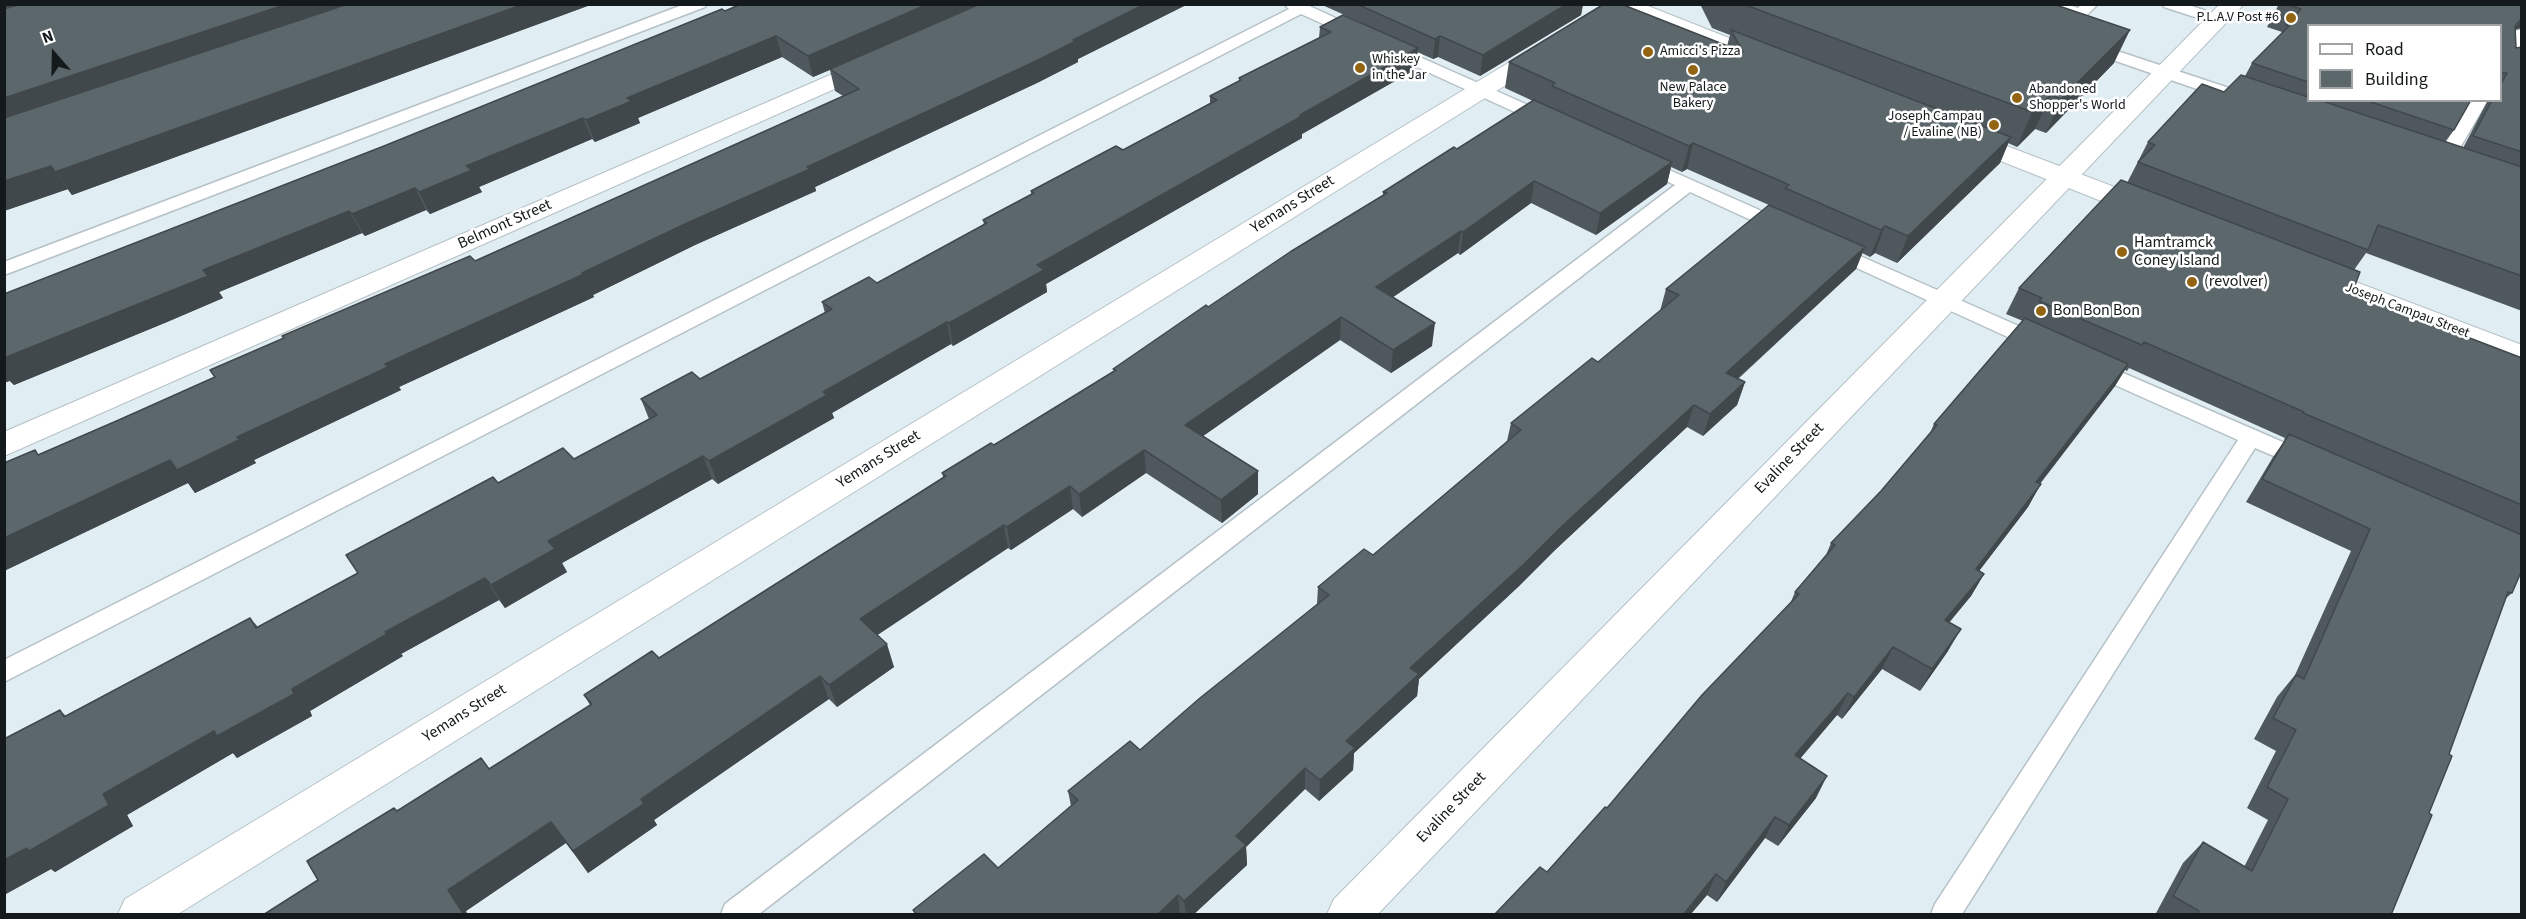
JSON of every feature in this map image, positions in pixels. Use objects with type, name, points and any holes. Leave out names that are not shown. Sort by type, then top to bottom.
[{"type":"street","points":[[1613,9],[1786,69]]},
{"type":"street","name":"Evaline Street","points":[[1349,915],[2166,73],[2223,10]]},
{"type":"street","name":"Yemans Street","points":[[140,915],[1569,35]]},
{"type":"street","name":"Belmont Street","points":[[4,445],[896,53]]},
{"type":"street","points":[[1940,129],[2175,220]]},
{"type":"street","name":"Joseph Campau Street","points":[[2287,264],[2522,356]]},
{"type":"lane","points":[[4,269],[700,4]]},
{"type":"lane","points":[[2052,4],[2080,14],[2091,4]]},
{"type":"lane","points":[[2169,4],[2223,10]]},
{"type":"lane","points":[[4,672],[1295,7],[1572,131]]},
{"type":"lane","points":[[2507,62],[2522,34]]},
{"type":"lane","points":[[2072,41],[2250,101]]},
{"type":"lane","points":[[2461,173],[2435,164],[2479,102]]},
{"type":"lane","points":[[1624,155],[2059,351]]},
{"type":"lane","points":[[736,915],[1688,184]]},
{"type":"lane","points":[[2080,361],[2327,470]]},
{"type":"lane","points":[[1946,915],[2251,437]]},
{"type":"building","points":[[21,4],[287,4],[4,98],[4,9]]},
{"type":"building","points":[[348,4],[524,4],[55,172],[51,166],[4,181],[4,118]]},
{"type":"building","points":[[741,4],[928,4],[808,56],[776,36],[627,98],[632,101],[586,120],[583,118],[466,166],[472,170],[419,192],[415,188],[352,214],[349,211],[203,270],[208,276],[4,358],[4,294],[384,146],[722,9],[725,11]]},
{"type":"building","points":[[980,4],[1145,4],[1036,61],[807,167],[810,169],[687,223],[582,273],[584,274],[385,364],[388,367],[237,437],[239,440],[177,470],[170,460],[4,538],[4,463],[35,450],[38,455],[121,419],[215,377],[210,370],[284,338],[282,336],[470,256],[475,261],[859,89],[830,69]]},
{"type":"building","points":[[1363,4],[1567,4],[1483,55],[1440,36],[1435,39],[1361,6]]},
{"type":"building","points":[[1604,4],[1621,4],[1743,52],[1731,30],[2011,137],[1908,236],[1885,226],[1881,230],[1785,188],[1789,185],[1785,183],[1693,143],[1689,146],[1552,86],[1555,83],[1509,62]]},
{"type":"building","name":"Abandoned Shopper's World","points":[[1743,4],[2053,4],[2130,30],[2061,99],[2051,95],[2032,112]]},
{"type":"building","points":[[2286,4],[2522,4],[2522,18],[2515,26],[2516,48],[2522,47],[2522,152],[2473,136],[2491,102],[2502,102],[2502,82],[2507,73],[2502,73],[2502,24],[2307,24],[2307,82],[2252,63],[2289,26],[2286,25],[2301,9]]},
{"type":"building","points":[[1343,15],[1418,48],[1037,265],[1044,270],[823,392],[827,395],[709,461],[703,456],[548,541],[555,549],[491,585],[485,578],[385,632],[387,634],[292,689],[294,694],[217,736],[214,731],[103,794],[109,805],[29,851],[27,848],[4,860],[4,739],[60,710],[64,717],[250,618],[256,628],[358,573],[346,555],[493,477],[498,483],[563,448],[574,459],[657,415],[641,399],[692,372],[700,379],[832,309],[822,302],[869,277],[877,283],[987,223],[983,220],[1034,193],[1031,191],[1116,146],[1123,150],[1217,100],[1210,96],[1241,80],[1239,78],[1331,32],[1320,27]]},
{"type":"building","points":[[2241,75],[2307,97],[2307,102],[2325,102],[2522,167],[2522,276],[2378,225],[2368,250],[2138,162],[2155,145],[2148,142],[2202,84],[2224,92]]},
{"type":"building","points":[[1534,100],[1672,162],[1600,213],[1534,181],[1463,232],[1461,231],[1376,287],[1435,323],[1393,350],[1341,317],[1185,425],[1258,471],[1221,500],[1144,450],[1079,494],[1070,486],[1007,527],[1004,525],[860,619],[887,644],[829,685],[820,676],[641,799],[644,804],[573,851],[551,822],[448,890],[464,915],[263,915],[318,880],[307,861],[394,808],[397,811],[481,758],[489,769],[592,704],[584,695],[652,651],[659,658],[946,476],[942,473],[991,443],[994,445],[1116,370],[1113,369],[1206,305],[1208,307],[1290,252],[1387,193],[1383,192]]},
{"type":"building","points":[[2371,102],[2470,102],[2454,130]]},
{"type":"building","points":[[2121,180],[2360,272],[2352,293],[2522,358],[2522,505],[2303,413],[2144,342],[2142,345],[2039,301],[2042,298],[2019,288]]},
{"type":"building","points":[[1769,205],[1865,247],[1726,373],[1745,382],[1710,414],[1694,405],[1560,528],[1523,565],[1410,668],[1419,674],[1346,741],[1355,748],[1320,780],[1305,768],[1236,836],[1246,845],[1184,901],[1178,895],[1157,915],[917,915],[913,910],[984,854],[998,868],[1078,800],[1068,791],[1130,741],[1140,750],[1200,698],[1329,595],[1318,587],[1364,549],[1373,555],[1521,430],[1511,423],[1592,358],[1598,362],[1679,295],[1666,289]]},
{"type":"building","points":[[2025,318],[2128,364],[2036,482],[2041,484],[1976,569],[1984,574],[1945,620],[1961,629],[1932,669],[1893,647],[1854,697],[1848,693],[1795,755],[1827,776],[1789,825],[1775,817],[1726,882],[1716,874],[1683,915],[1494,915],[1540,867],[1547,872],[1605,807],[1607,808],[1702,695],[1799,594],[1795,592],[1835,545],[1831,543],[1881,491],[1937,425],[1934,424]]},
{"type":"building","points":[[2289,434],[2522,535],[2522,570],[2512,593],[2508,592],[2449,754],[2452,756],[2429,813],[2432,815],[2391,915],[2197,915],[2199,911],[2173,896],[2203,842],[2252,871],[2288,799],[2267,787],[2296,730],[2273,718],[2296,675],[2304,679],[2370,529],[2262,479]]},
{"type":"place","name":"P.L.A.V Post #6","points":[[2291,18]]},
{"type":"place","name":"Amicci's Pizza","points":[[1648,52]]},
{"type":"place","name":"Whiskey in the Jar","points":[[1360,68]]},
{"type":"place","name":"New Palace Bakery","points":[[1693,70]]},
{"type":"place","name":"Abandoned Shopper's World","points":[[2017,98]]},
{"type":"place","name":"Joseph Campau / Evaline (NB)","points":[[1994,125]]},
{"type":"place","name":"Hamtramck Coney Island","points":[[2122,252]]},
{"type":"place","name":"(revolver)","points":[[2192,282]]},
{"type":"place","name":"Bon Bon Bon","points":[[2041,311]]}]
